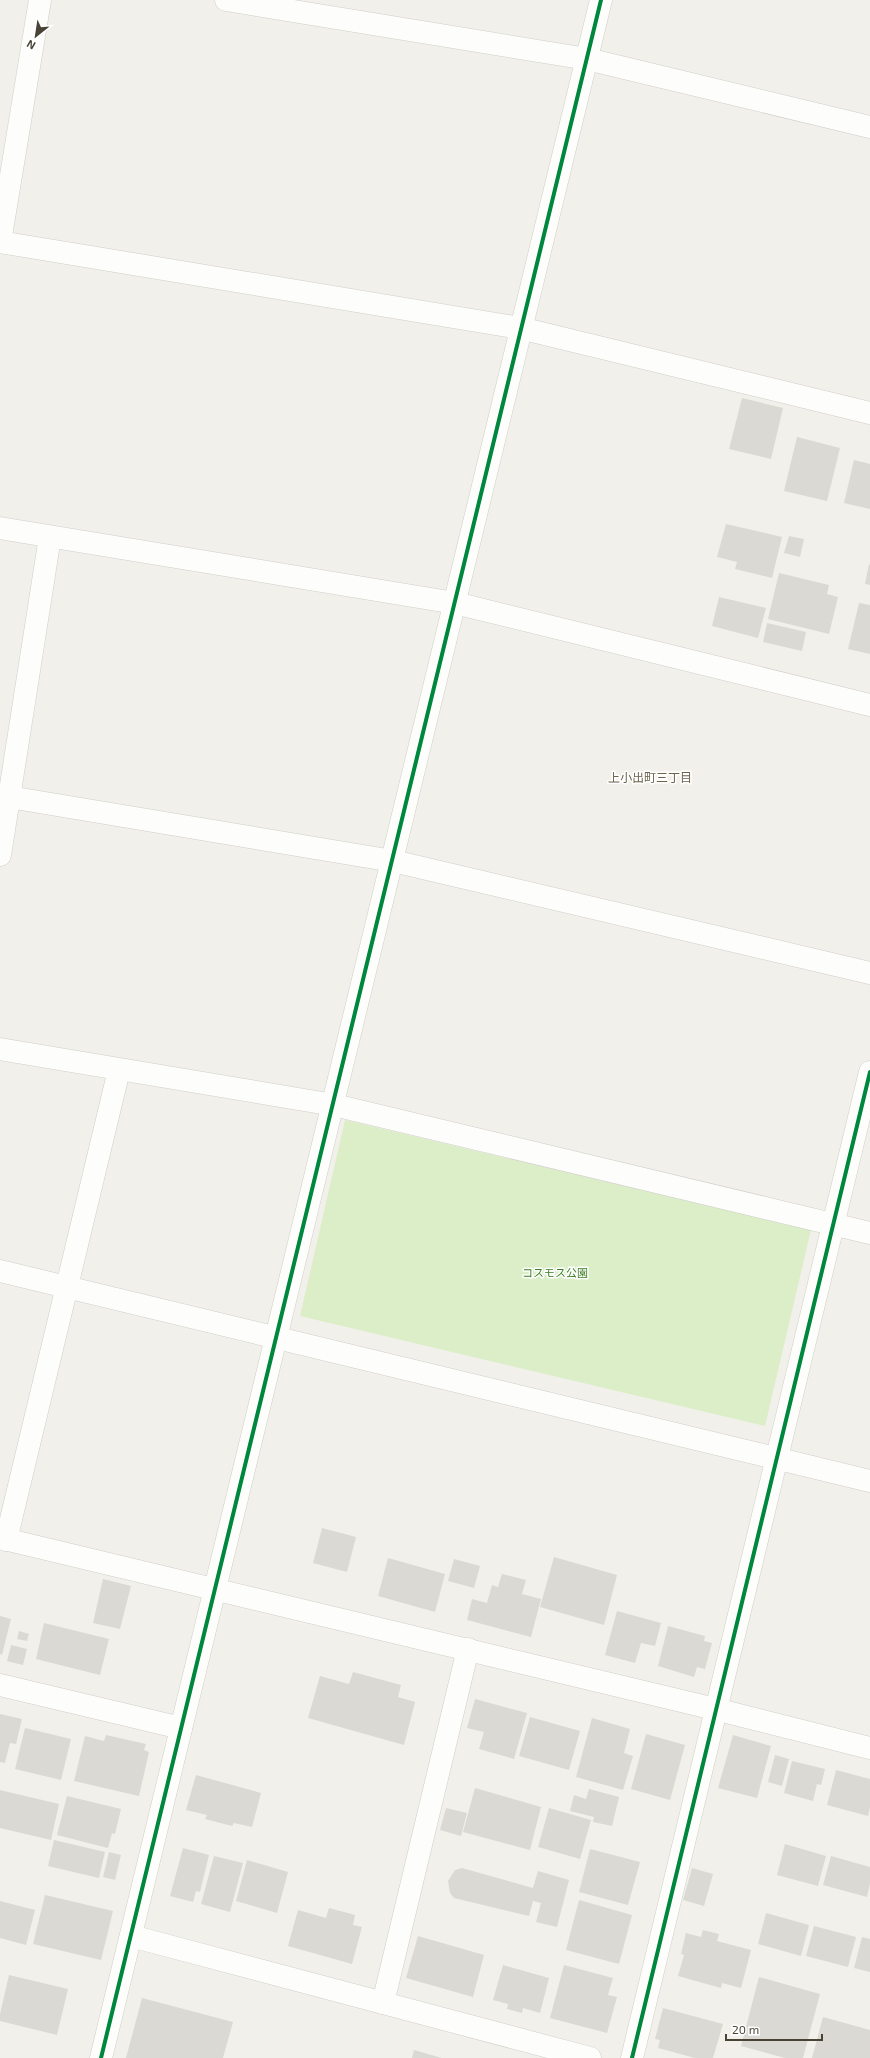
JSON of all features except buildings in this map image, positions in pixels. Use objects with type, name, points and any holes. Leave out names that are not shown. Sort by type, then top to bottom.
[{"type":"street","points":[[40,0],[0,242],[520,328],[870,413]]},
{"type":"street","points":[[226,0],[253,2],[587,59],[870,127]]},
{"type":"street","points":[[101,2058],[214,1588],[334,1105],[520,328],[601,0]]},
{"type":"street","points":[[0,528],[455,603],[870,705]]},
{"type":"street","points":[[0,855],[50,537]]},
{"type":"street","points":[[9,797],[393,861],[870,973]]},
{"type":"street","points":[[0,1049],[334,1105],[870,1233]]},
{"type":"street","points":[[119,1070],[3,1539],[468,1649],[870,1748]]},
{"type":"street","points":[[632,2058],[870,1072]]},
{"type":"street","points":[[0,1271],[870,1481]]},
{"type":"street","points":[[383,2003],[468,1649]]},
{"type":"street","points":[[0,1685],[181,1728]]},
{"type":"street","points":[[131,1936],[590,2058]]},
{"type":"green space","name":"コスモス公園","points":[[345,1120],[811,1230],[765,1426],[300,1316]]},
{"type":"cycle path","points":[[101,2058],[601,0]]},
{"type":"cycle path","points":[[632,2058],[870,1072]]},
{"type":"district","name":"上小出町三丁目","points":[[650,778]]}]
